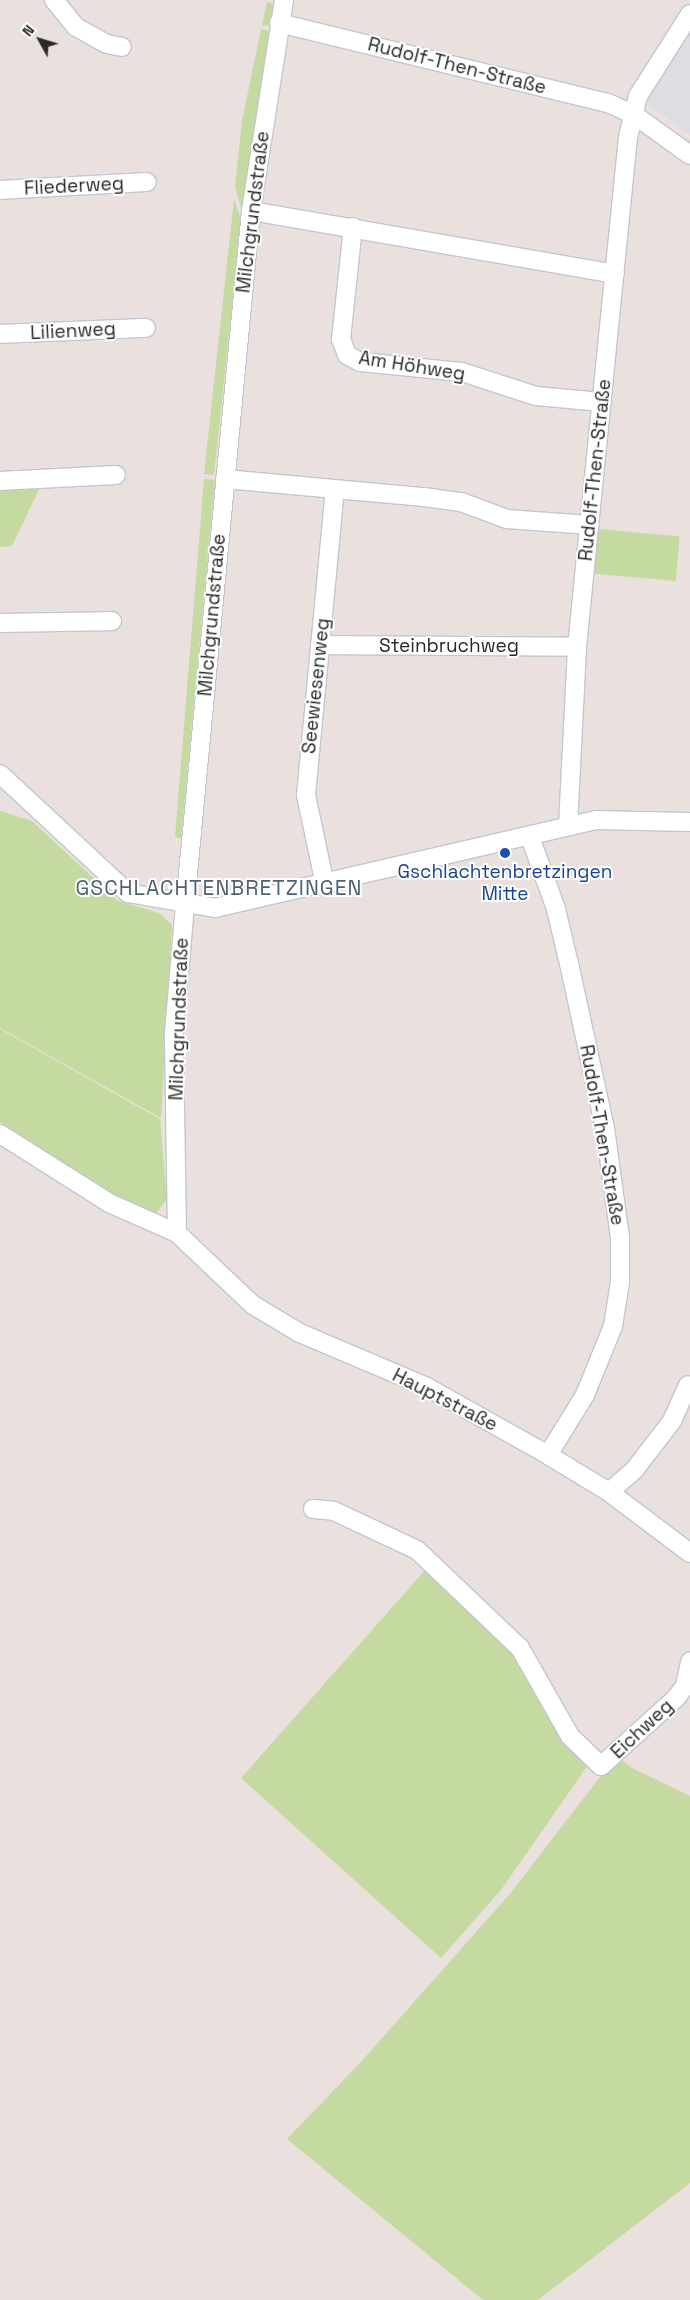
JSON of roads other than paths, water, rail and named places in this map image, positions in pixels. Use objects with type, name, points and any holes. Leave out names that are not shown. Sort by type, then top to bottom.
[{"type":"street","points":[[54,0],[76,27],[107,44],[122,47]]},
{"type":"street","name":"Milchgrundstraße","points":[[177,1233],[174,1033],[184,904],[251,211],[284,0]]},
{"type":"street","name":"Rudolf-Then-Straße","points":[[568,826],[577,647],[633,114],[638,96],[690,14]]},
{"type":"street","name":"Rudolf-Then-Straße","points":[[279,23],[608,103],[633,114]]},
{"type":"street","points":[[633,114],[690,155]]},
{"type":"street","name":"Fliederweg","points":[[0,190],[147,182]]},
{"type":"street","points":[[251,211],[353,227],[615,274]]},
{"type":"street","name":"Am Höhweg","points":[[353,227],[341,339],[347,355],[360,362],[462,372],[536,396],[602,402]]},
{"type":"street","name":"Lilienweg","points":[[0,334],[146,328]]},
{"type":"street","points":[[0,482],[116,475]]},
{"type":"street","points":[[225,479],[461,502],[507,519],[590,525]]},
{"type":"street","name":"Seewiesenweg","points":[[324,880],[306,795],[335,490]]},
{"type":"street","points":[[0,623],[112,621]]},
{"type":"street","name":"Steinbruchweg","points":[[320,645],[577,647]]},
{"type":"street","points":[[0,774],[128,893],[215,908],[324,880],[530,837],[596,820],[690,822]]},
{"type":"street","name":"Rudolf-Then-Straße","points":[[530,837],[556,909],[570,968],[605,1128],[620,1238],[620,1282],[613,1326],[585,1395],[548,1455]]},
{"type":"street","points":[[0,1134],[109,1203],[177,1233]]},
{"type":"street","name":"Hauptstraße","points":[[177,1233],[207,1265],[269,1315],[300,1333],[427,1387],[548,1455],[609,1492],[690,1553]]},
{"type":"street","points":[[609,1492],[634,1469],[672,1421],[688,1384]]},
{"type":"street","name":"Eichweg","points":[[313,1509],[334,1511],[417,1550],[520,1648],[570,1736],[601,1766],[676,1698],[685,1686],[690,1662]]},
{"type":"place","name":"Gschlachtenbretzingen Mitte","points":[[505,853]]},
{"type":"district","name":"GSCHLACHTENBRETZINGEN","points":[[219,888]]}]
